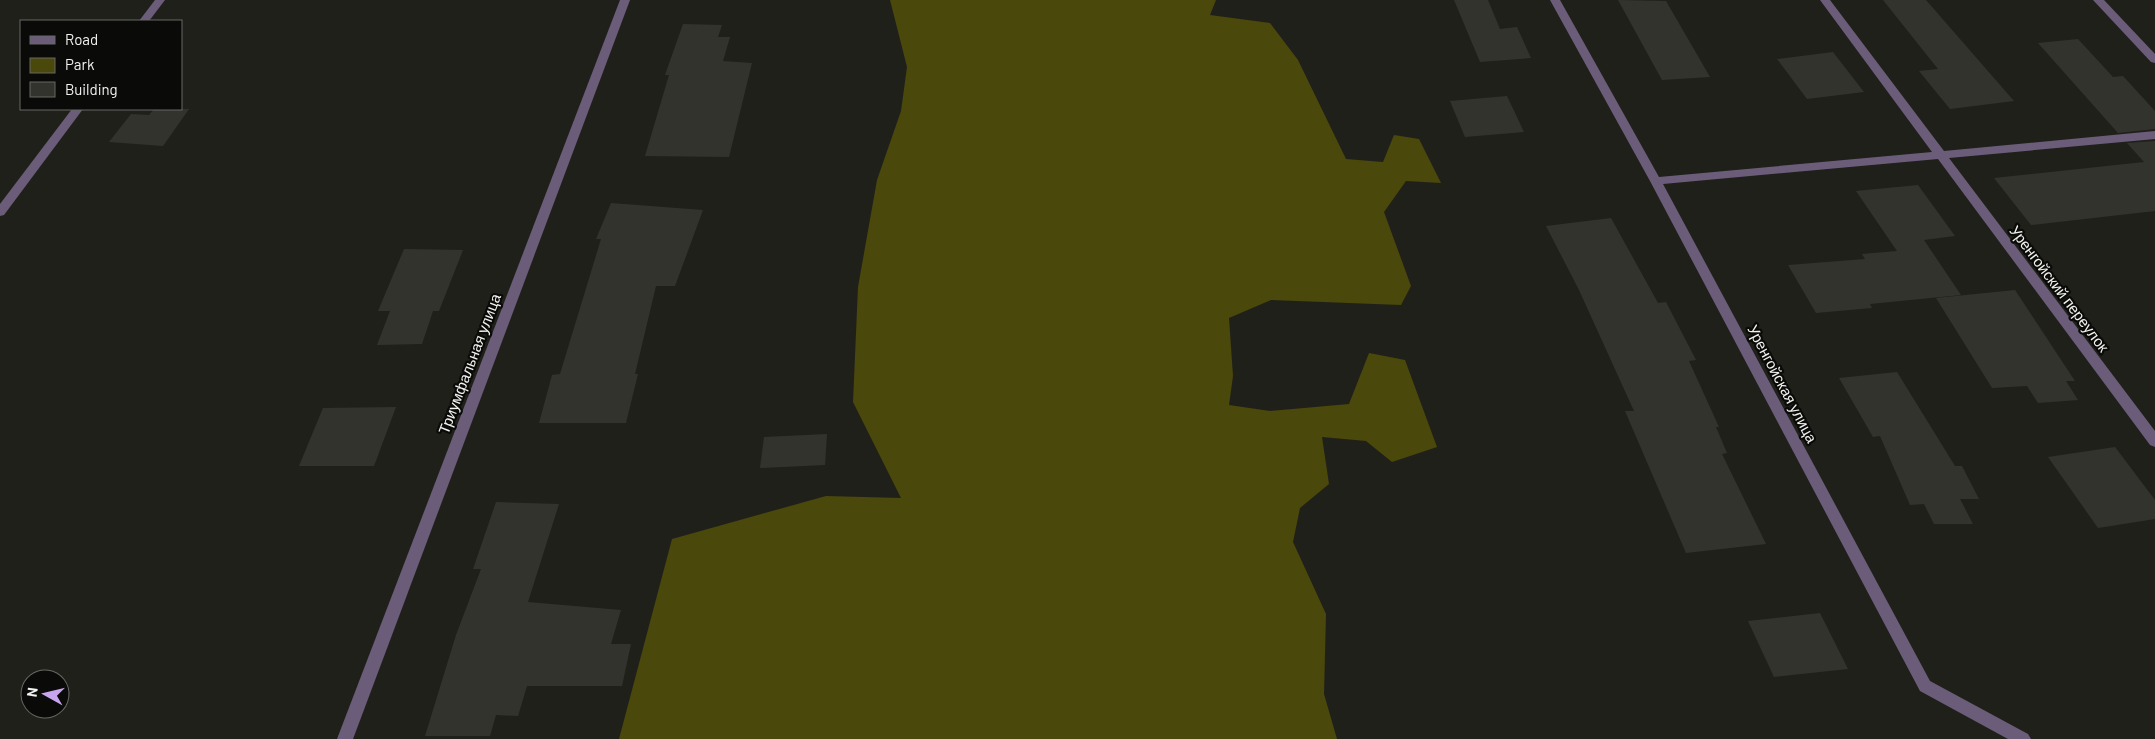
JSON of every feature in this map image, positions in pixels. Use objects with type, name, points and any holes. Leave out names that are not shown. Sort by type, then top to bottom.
[{"type":"street","points":[[145,20],[160,0]]},
{"type":"street","name":"Триумфальная улица","points":[[345,739],[625,0]]},
{"type":"street","name":"Уренгойская улица","points":[[1555,0],[1656,181],[1925,686],[2023,739]]},
{"type":"street","name":"Уренгойский переулок","points":[[1826,0],[2155,441]]},
{"type":"street","points":[[2098,0],[2155,60]]},
{"type":"street","points":[[0,212],[77,110]]},
{"type":"street","points":[[1656,181],[2155,135]]},
{"type":"green space","points":[[890,0],[1216,0],[1210,15],[1270,23],[1298,60],[1346,159],[1383,162],[1394,135],[1419,139],[1441,183],[1406,181],[1384,212],[1411,286],[1401,305],[1271,300],[1229,318],[1233,376],[1229,405],[1270,411],[1349,404],[1369,353],[1405,360],[1437,447],[1392,462],[1366,441],[1322,437],[1329,484],[1300,508],[1293,542],[1326,614],[1324,694],[1337,739],[619,739],[672,539],[826,496],[901,498],[853,402],[858,287],[877,180],[901,111],[907,67]]},
{"type":"building","points":[[1454,0],[1488,0],[1500,29],[1517,27],[1531,58],[1480,62]]},
{"type":"building","points":[[1618,0],[1666,1],[1710,77],[1662,80]]},
{"type":"building","points":[[1883,0],[1926,0],[2014,101],[1950,109],[1919,71],[1938,69]]},
{"type":"building","points":[[683,24],[722,25],[718,37],[730,37],[723,61],[752,63],[729,157],[645,156],[669,75],[665,75]]},
{"type":"building","points":[[2078,39],[2113,77],[2123,76],[2155,111],[2155,129],[2118,133],[2038,43]]},
{"type":"building","points":[[1833,52],[1864,92],[1807,99],[1777,59]]},
{"type":"building","points":[[1507,96],[1524,132],[1465,137],[1450,101]]},
{"type":"building","points":[[189,109],[163,146],[109,142],[131,114],[149,115],[153,110]]},
{"type":"building","points":[[2155,141],[2155,211],[2031,225],[1994,178],[2144,162],[2127,143]]},
{"type":"building","points":[[1918,185],[1955,236],[1924,240],[1961,295],[1870,304],[1872,308],[1816,313],[1788,265],[1865,259],[1862,254],[1897,251],[1856,191]]},
{"type":"building","points":[[611,203],[703,210],[675,286],[656,286],[635,374],[638,374],[626,423],[539,423],[552,375],[560,374],[601,239],[596,239]]},
{"type":"building","points":[[1611,218],[1658,303],[1666,302],[1696,360],[1689,361],[1719,427],[1716,427],[1727,453],[1722,454],[1766,544],[1686,553],[1625,411],[1634,411],[1579,290],[1546,226]]},
{"type":"building","points":[[404,249],[463,250],[439,311],[433,311],[422,344],[377,345],[390,311],[378,311]]},
{"type":"building","points":[[2015,290],[2075,381],[2066,381],[2078,400],[2038,403],[2027,386],[1992,388],[1936,298]]},
{"type":"building","points":[[1897,372],[1955,466],[1962,466],[1979,499],[1960,499],[1973,524],[1934,524],[1924,504],[1910,505],[1880,436],[1873,437],[1839,378]]},
{"type":"building","points":[[396,407],[374,466],[299,466],[323,408]]},
{"type":"building","points":[[827,434],[825,465],[760,468],[764,437]]},
{"type":"building","points":[[2115,447],[2155,500],[2155,519],[2098,528],[2048,457]]},
{"type":"building","points":[[496,502],[559,504],[528,602],[621,610],[611,644],[631,644],[622,686],[527,686],[518,716],[496,715],[490,736],[425,736],[456,635],[481,569],[473,569]]},
{"type":"building","points":[[1820,613],[1848,669],[1774,677],[1748,621]]}]
